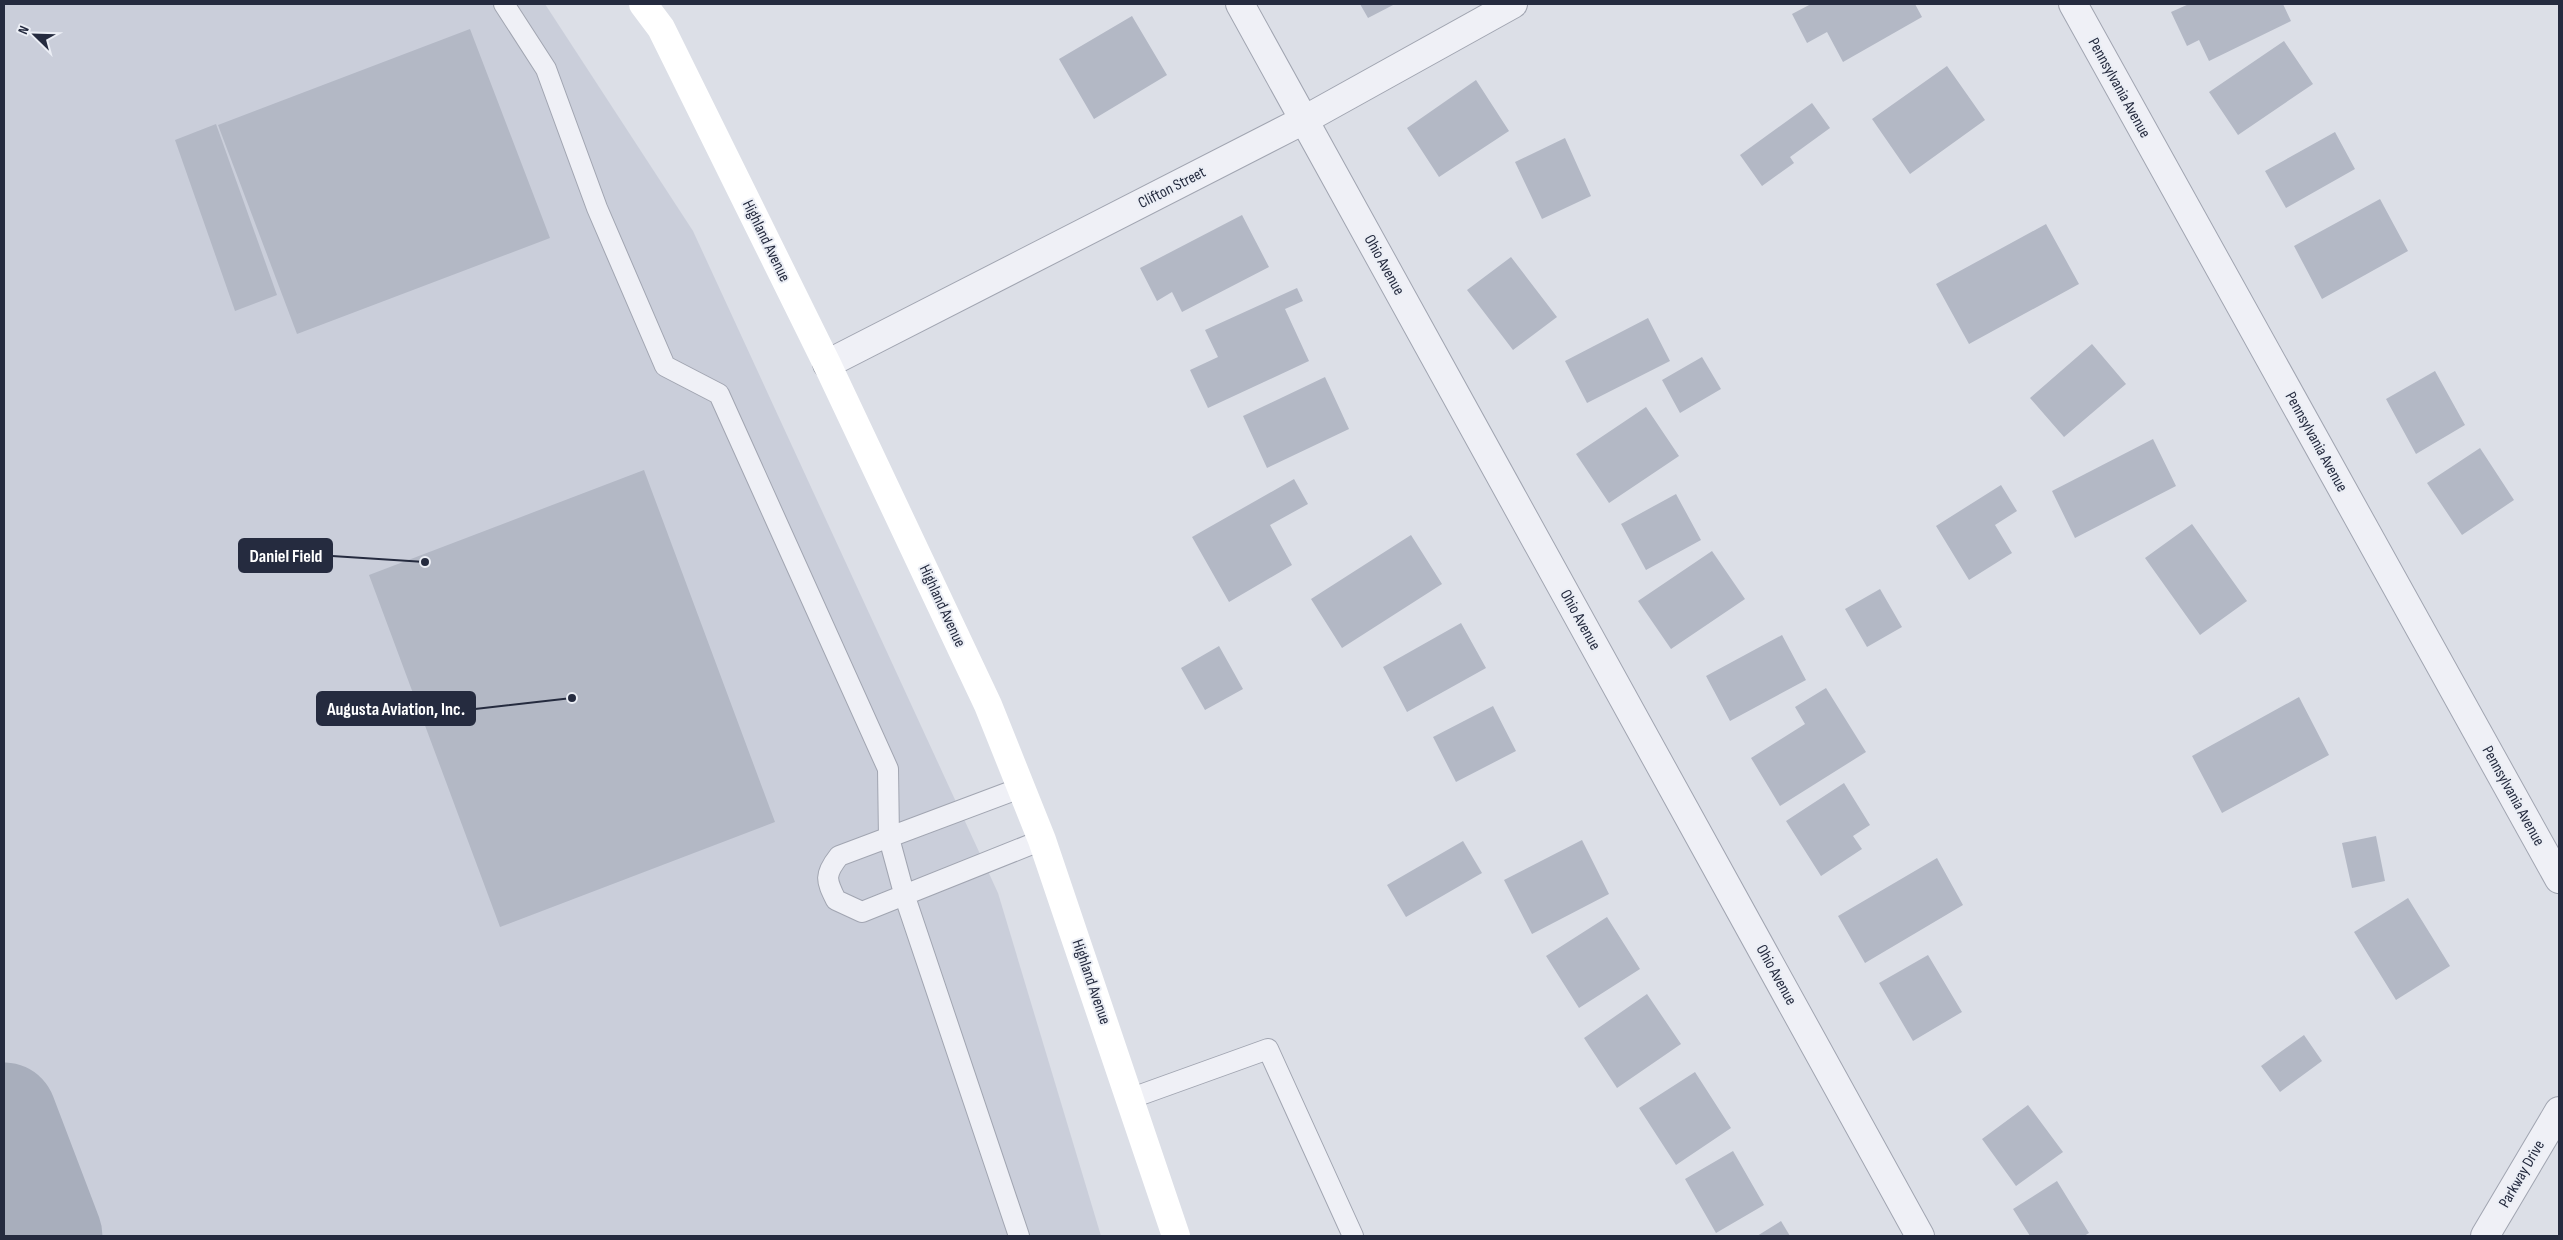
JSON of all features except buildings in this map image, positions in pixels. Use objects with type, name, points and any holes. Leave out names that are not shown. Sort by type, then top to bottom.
[{"type":"main road","name":"Highland Avenue","points":[[643,4],[661,28],[827,364],[988,705],[1042,840],[1176,1236]]},
{"type":"street","name":"Ohio Avenue","points":[[1240,4],[1920,1236]]},
{"type":"street","name":"Clifton Street","points":[[827,364],[1304,120],[1513,4]]},
{"type":"street","name":"Pennsylvania Avenue","points":[[2072,4],[2559,879]]},
{"type":"street","name":"Parkway Drive","points":[[2486,1236],[2559,1111]]},
{"type":"lane","points":[[504,4],[546,69],[597,208],[665,366],[720,394],[888,769],[889,838],[905,897],[1019,1236]]},
{"type":"lane","points":[[1020,788],[839,856],[829,869],[829,885],[836,900],[862,912],[905,897],[1042,840]]},
{"type":"lane","points":[[1129,1099],[1268,1049],[1353,1236]]},
{"type":"shaded area","points":[[4,4],[545,4],[693,231],[998,893],[1101,1236],[4,1236]]},
{"type":"taxiway","points":[[4,1115],[50,1236]]},
{"type":"place","name":"Daniel Field","points":[[425,562]]},
{"type":"place","name":"Augusta Aviation, Inc.","points":[[572,698]]}]
